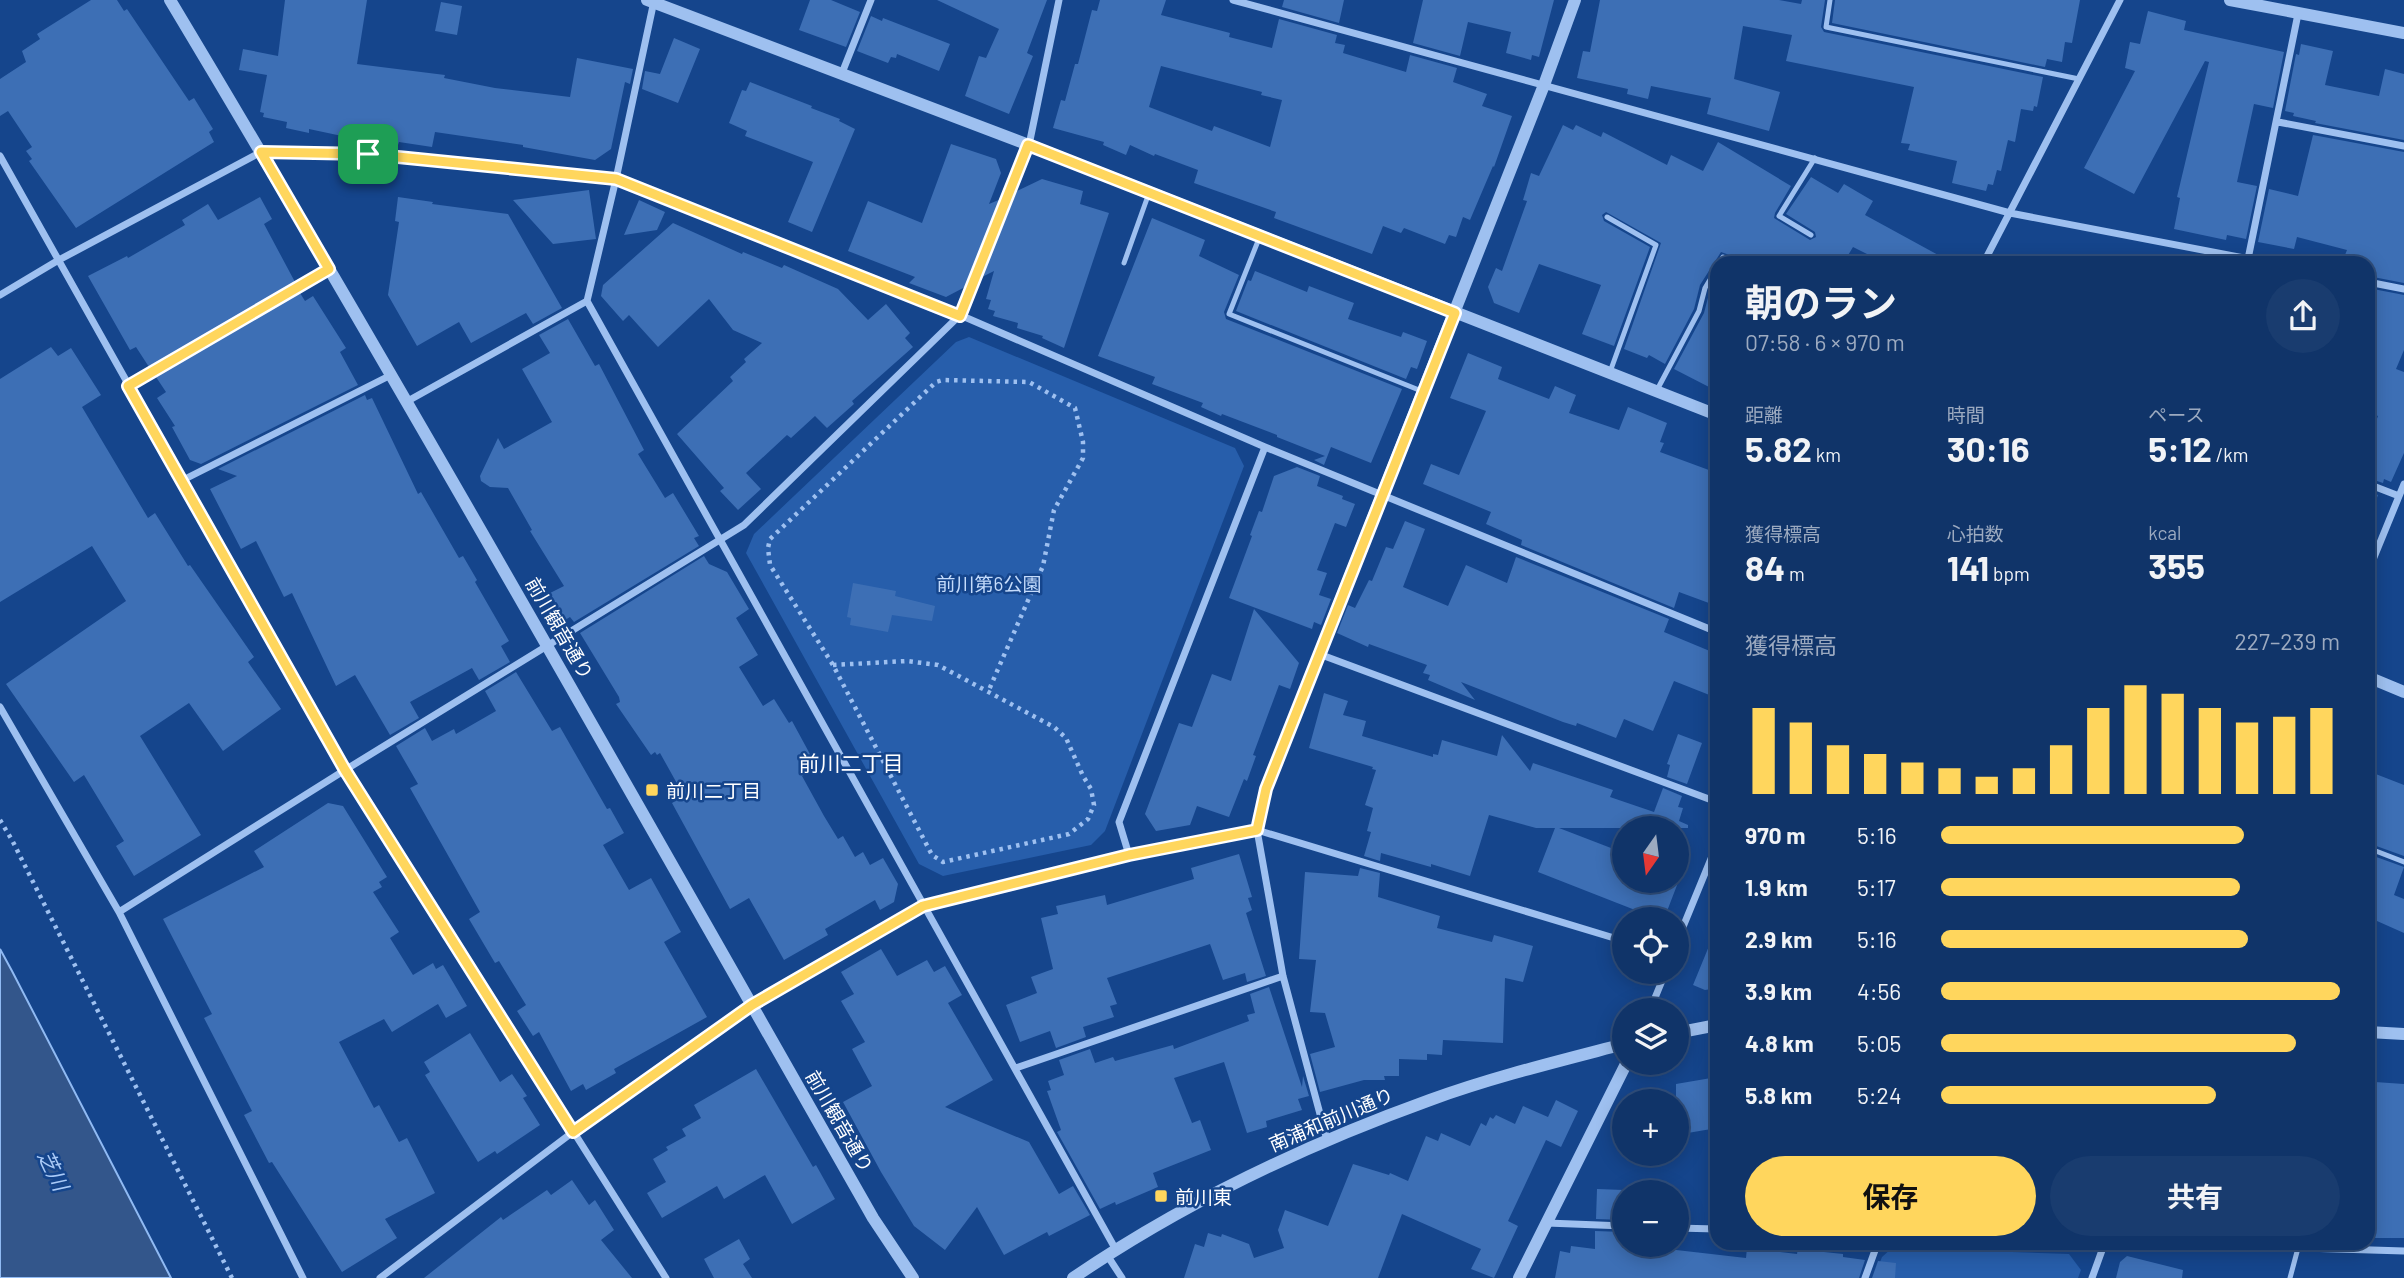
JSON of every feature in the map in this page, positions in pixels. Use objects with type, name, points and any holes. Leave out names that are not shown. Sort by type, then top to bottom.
[{"type":"street","name":"前川観音通り","points":[[170,0],[548,646],[873,1218],[913,1278]]},
{"type":"street","points":[[1122,1278],[1112,1252],[1016,1068],[587,301],[616,179],[652,0],[1710,412]]},
{"type":"street","points":[[842,73],[871,0]]},
{"type":"street","points":[[120,912],[744,525],[960,316],[1028,145],[1059,0]]},
{"type":"street","points":[[1233,0],[2010,213],[2232,256]]},
{"type":"street","points":[[1327,1140],[1283,976],[1257,830],[1266,789],[1576,0]]},
{"type":"street","points":[[1986,256],[2120,0]]},
{"type":"street","points":[[2230,0],[2404,33]]},
{"type":"street","points":[[2249,256],[2298,14]]},
{"type":"street","points":[[2278,122],[2404,146]]},
{"type":"street","points":[[0,295],[57,261],[261,152],[368,154],[616,179],[960,316],[1265,447],[1710,629]]},
{"type":"street","points":[[0,156],[345,770],[666,1278]]},
{"type":"street","points":[[128,386],[329,269]]},
{"type":"street","points":[[2375,283],[2404,289]]},
{"type":"street","points":[[407,402],[587,301]]},
{"type":"street","points":[[181,481],[391,375]]},
{"type":"street","points":[[1129,855],[1119,822],[1265,447]]},
{"type":"street","points":[[2375,555],[2404,484]]},
{"type":"street","points":[[2375,487],[2399,496]]},
{"type":"street","points":[[1319,654],[1710,799]]},
{"type":"street","points":[[2375,680],[2404,692]]},
{"type":"street","points":[[0,707],[120,912],[303,1278]]},
{"type":"street","points":[[380,1278],[573,1132],[752,1005],[923,906],[1129,855],[1257,830],[1612,937]]},
{"type":"street","points":[[1689,912],[1710,861]]},
{"type":"street","points":[[1016,1068],[1283,976]]},
{"type":"street","points":[[1689,1030],[1710,1026]]},
{"type":"street","points":[[2375,1032],[2404,1034]]},
{"type":"street","name":"南浦和前川通り","points":[[1073,1278],[1112,1252],[1261,1170],[1327,1140],[1431,1099],[1612,1047]]},
{"type":"street","points":[[1519,1278],[1621,1075]]},
{"type":"street","points":[[1547,1223],[1612,1226]]},
{"type":"street","points":[[1689,1228],[1710,1229]]},
{"type":"street","points":[[1865,1278],[1875,1250]]},
{"type":"street","points":[[2092,1278],[2102,1250]]},
{"type":"street","points":[[2369,1250],[2404,1251]]},
{"type":"lane","points":[[1830,0],[1826,27],[2079,79]]},
{"type":"lane","points":[[1811,235],[1779,216],[1815,158]]},
{"type":"lane","points":[[1124,263],[1149,192]]},
{"type":"lane","points":[[1607,217],[1656,245],[1610,372]]},
{"type":"lane","points":[[1260,236],[1229,314],[1423,392]]},
{"type":"lane","points":[[1657,390],[1699,311],[1710,280]]},
{"type":"lane","points":[[2375,851],[2404,862]]},
{"type":"lane","points":[[2290,1278],[2297,1250]]},
{"type":"path","points":[[833,665],[907,661],[938,665],[988,692],[1054,727],[1066,738],[1091,789],[1094,805],[1088,819],[1069,834],[943,862],[932,856],[833,665],[770,565],[770,539],[936,382],[1029,382],[1074,408],[1083,442],[1083,457],[1054,510],[1043,566],[988,692]]},
{"type":"path","points":[[0,820],[232,1278]]},
{"type":"green space","name":"前川第6公園","points":[[969,337],[1235,448],[1244,466],[1105,831],[1091,845],[943,876],[919,864],[746,553],[754,534],[956,342]]},
{"type":"green space","points":[[1890,1250],[2069,1254],[2081,1270],[2078,1278],[1874,1278],[1882,1257]]},
{"type":"water","name":"芝川","points":[[0,949],[12,971],[171,1278],[0,1278]]},
{"type":"building","points":[[91,0],[117,0],[124,11],[127,9],[189,101],[194,98],[213,129],[209,132],[214,142],[76,228],[29,161],[32,159],[26,151],[32,147],[8,111],[0,116],[0,79],[26,62],[22,51],[40,39],[37,34]]},
{"type":"building","points":[[285,0],[367,0],[357,64],[445,75],[444,78],[495,88],[570,97],[577,58],[633,69],[630,84],[625,82],[611,149],[595,160],[523,145],[435,132],[432,147],[399,142],[398,145],[309,129],[309,133],[286,128],[287,122],[263,117],[264,113],[260,112],[267,75],[239,70],[243,49],[278,56]]},
{"type":"building","points":[[810,0],[831,0],[860,12],[846,47],[799,30]]},
{"type":"building","points":[[937,0],[1047,0],[1027,53],[1033,56],[1009,114],[965,96],[979,56],[986,58],[999,29]]},
{"type":"building","points":[[1100,0],[1166,0],[1161,15],[1230,33],[1229,37],[1272,48],[1279,19],[1337,35],[1335,43],[1345,45],[1343,53],[1406,72],[1410,55],[1457,68],[1453,82],[1487,94],[1482,106],[1512,116],[1494,167],[1470,220],[1463,217],[1456,237],[1449,235],[1445,244],[1404,228],[1401,233],[1383,226],[1372,254],[1274,218],[1276,212],[1194,183],[1198,170],[1130,145],[1126,155],[1103,145],[1104,142],[1053,128],[1061,100],[1065,101],[1075,64],[1078,64],[1092,10],[1097,11]],"holes":[[[1161,66],[1262,92],[1261,95],[1282,100],[1270,147],[1214,126],[1212,131],[1149,107]]]},
{"type":"building","points":[[1284,0],[1344,0],[1339,23],[1282,7]]},
{"type":"building","points":[[1423,0],[1554,0],[1539,57],[1532,55],[1531,60],[1506,53],[1511,32],[1468,22],[1460,56],[1413,43]]},
{"type":"building","points":[[1600,0],[1779,0],[1801,4],[1802,0],[1825,0],[1821,27],[1824,32],[2043,77],[2037,107],[2034,106],[2033,111],[2021,109],[2015,142],[2008,140],[2001,171],[1997,170],[1993,185],[1988,184],[1986,191],[1952,183],[1957,161],[1908,150],[1910,144],[1901,143],[1914,87],[1786,61],[1792,35],[1743,26],[1734,79],[1780,92],[1769,131],[1707,114],[1711,98],[1651,86],[1648,99],[1627,94],[1628,89],[1577,78],[1583,51],[1590,52]]},
{"type":"building","points":[[1835,0],[2080,0],[2072,43],[2065,42],[2062,62],[2047,59],[2045,67],[1832,23]]},
{"type":"building","points":[[441,2],[462,6],[457,35],[435,31]]},
{"type":"building","points":[[2148,11],[2186,21],[2184,30],[2284,52],[2273,108],[2254,104],[2237,182],[2257,186],[2246,239],[2227,235],[2226,240],[2174,229],[2180,198],[2177,197],[2209,62],[2205,61],[2134,194],[2084,168],[2135,71],[2125,68],[2130,42],[2140,44]]},
{"type":"building","points":[[871,16],[882,21],[883,18],[950,44],[939,71],[897,54],[896,58],[891,57],[888,63],[857,51]]},
{"type":"building","points":[[674,38],[700,49],[678,103],[642,89],[645,71],[660,74]]},
{"type":"building","points":[[2301,44],[2333,51],[2325,85],[2379,96],[2385,69],[2404,74],[2404,140],[2315,123],[2316,121],[2293,116],[2294,113],[2285,111],[2296,54],[2299,55]]},
{"type":"building","points":[[750,82],[812,106],[811,108],[840,119],[839,121],[855,129],[812,232],[788,222],[813,162],[745,136],[747,131],[729,123],[742,90],[746,91]]},
{"type":"building","points":[[1563,125],[1573,130],[1576,125],[1601,137],[1603,132],[1667,165],[1671,155],[1703,171],[1718,142],[1791,186],[1774,218],[1810,240],[1816,237],[1815,232],[1786,214],[1811,177],[1838,193],[1844,184],[1873,201],[1865,215],[1940,256],[1871,256],[1853,247],[1848,256],[1732,256],[1721,252],[1718,256],[1710,256],[1710,269],[1700,285],[1694,309],[1665,364],[1649,355],[1647,358],[1624,349],[1661,243],[1606,212],[1602,215],[1604,221],[1650,247],[1614,346],[1582,334],[1601,285],[1539,264],[1519,313],[1494,303],[1488,287],[1496,268],[1502,271],[1527,201],[1523,200],[1531,173],[1539,176]]},
{"type":"building","points":[[2313,135],[2404,152],[2404,283],[2375,277],[2375,256],[2345,255],[2347,250],[2297,237],[2294,249],[2258,242],[2269,189],[2298,196]]},
{"type":"building","points":[[951,144],[996,159],[1001,173],[989,204],[1001,199],[965,287],[946,297],[909,283],[915,277],[848,251],[868,201],[922,223]]},
{"type":"building","points":[[1042,179],[1083,191],[1080,204],[1109,213],[1064,348],[1042,338],[1043,336],[1017,328],[1018,323],[993,316],[995,311],[988,309],[991,300],[986,299],[994,271],[982,277],[1017,191]]},
{"type":"building","points":[[589,190],[596,239],[553,244],[513,200]]},
{"type":"building","points":[[260,197],[272,219],[264,224],[295,282],[149,367],[136,347],[130,350],[88,276],[127,256],[128,258],[185,225],[182,220],[208,204],[218,220]]},
{"type":"building","points":[[398,197],[508,214],[562,308],[533,324],[526,313],[471,343],[459,322],[417,346],[388,295],[399,222],[395,221]]},
{"type":"building","points":[[639,200],[665,212],[657,230],[624,235]]},
{"type":"building","points":[[1152,218],[1205,240],[1199,256],[1239,275],[1224,312],[1226,319],[1402,389],[1371,463],[1331,447],[1324,465],[1314,460],[1325,456],[1277,435],[1222,414],[1221,416],[1201,407],[1203,403],[1152,384],[1155,377],[1098,356]]},
{"type":"building","points":[[673,223],[742,254],[743,252],[782,268],[784,265],[838,289],[868,320],[886,304],[910,333],[905,338],[913,347],[852,401],[854,404],[827,428],[815,416],[791,438],[787,435],[746,473],[761,489],[738,510],[720,491],[724,488],[677,434],[733,381],[730,377],[746,362],[744,359],[762,343],[733,330],[709,299],[658,347],[629,315],[623,321],[601,296],[603,285]]},
{"type":"building","points":[[1255,271],[1307,292],[1309,286],[1354,303],[1348,319],[1401,337],[1403,332],[1427,341],[1417,369],[1411,367],[1406,379],[1236,311],[1248,280],[1251,281]]},
{"type":"building","points":[[2375,289],[2404,295],[2404,350],[2396,369],[2404,372],[2404,453],[2391,482],[2384,479],[2383,483],[2375,480],[2375,424],[2378,416],[2375,415]]},
{"type":"building","points":[[1710,290],[1709,387],[1674,369],[1704,313]]},
{"type":"building","points":[[300,293],[305,301],[313,296],[346,348],[340,352],[358,385],[201,464],[190,460],[172,427],[175,426],[157,398],[166,392],[156,377]]},
{"type":"building","points":[[568,319],[595,366],[599,364],[644,450],[638,454],[665,498],[673,493],[699,536],[694,538],[699,546],[574,622],[570,617],[565,620],[550,593],[564,586],[530,531],[532,530],[508,488],[490,487],[481,481],[480,476],[498,438],[504,449],[552,422],[522,369],[550,353],[539,335]]},
{"type":"building","points":[[51,347],[58,356],[71,348],[101,395],[82,407],[148,518],[155,513],[188,566],[190,565],[254,657],[248,662],[281,709],[223,751],[189,703],[140,736],[201,835],[134,876],[116,846],[124,841],[84,775],[74,782],[6,684],[126,601],[92,546],[0,602],[0,379]]},
{"type":"building","points":[[1468,353],[1502,367],[1498,379],[1549,399],[1555,386],[1576,395],[1569,413],[1619,430],[1628,407],[1667,423],[1660,442],[1664,443],[1660,452],[1710,470],[1710,603],[1679,592],[1674,608],[1521,545],[1522,540],[1486,524],[1491,512],[1423,484],[1431,464],[1459,475],[1486,411],[1450,398]]},
{"type":"building","points":[[365,395],[367,400],[372,398],[418,494],[421,492],[459,558],[463,556],[509,641],[501,646],[510,662],[479,680],[472,668],[410,702],[419,718],[390,735],[355,675],[336,686],[292,593],[284,597],[256,541],[241,549],[210,489],[237,476],[218,469]]},
{"type":"building","points":[[1297,467],[1320,476],[1317,486],[1355,504],[1346,527],[1335,523],[1317,570],[1327,573],[1319,595],[1331,599],[1321,625],[1314,622],[1312,629],[1229,598],[1274,476]]},
{"type":"building","points":[[1405,521],[1425,529],[1403,587],[1448,606],[1466,565],[1507,583],[1516,557],[1669,619],[1664,632],[1710,651],[1710,695],[1674,681],[1653,731],[1624,719],[1616,738],[1577,723],[1576,726],[1563,722],[1461,682],[1475,700],[1428,680],[1430,675],[1423,673],[1427,665],[1369,644],[1368,647],[1337,633],[1348,605],[1355,608],[1369,580],[1372,581],[1386,547],[1393,549]]},
{"type":"building","points":[[704,556],[709,564],[727,572],[749,609],[736,618],[758,655],[739,667],[763,706],[774,699],[789,723],[792,721],[817,767],[802,776],[824,816],[838,839],[843,836],[855,857],[863,852],[870,865],[883,858],[898,884],[894,902],[880,910],[875,900],[825,929],[828,935],[784,960],[749,898],[730,909],[672,803],[684,796],[660,753],[651,755],[616,704],[620,702],[619,697],[580,633]]},
{"type":"building","points":[[853,583],[896,591],[895,596],[935,606],[932,621],[892,615],[888,632],[850,625],[851,618],[847,617]]},
{"type":"building","points":[[1254,609],[1299,663],[1290,689],[1279,685],[1253,755],[1256,756],[1247,781],[1244,779],[1229,817],[1197,806],[1190,825],[1156,831],[1145,814],[1179,723],[1192,727],[1212,674],[1231,681]]},
{"type":"building","points":[[516,672],[552,731],[560,727],[607,809],[610,808],[624,833],[603,845],[629,890],[651,878],[681,932],[664,942],[707,1017],[614,1069],[616,1073],[586,1090],[583,1084],[571,1091],[539,1032],[533,1036],[517,1011],[526,1005],[499,961],[495,963],[469,919],[480,912],[410,788],[418,784],[396,746],[425,728],[432,741],[454,729],[456,734],[496,711],[485,691]]},
{"type":"building","points":[[1324,693],[1348,701],[1343,715],[1366,721],[1362,736],[1433,757],[1433,754],[1438,755],[1442,740],[1497,756],[1502,735],[1530,771],[1533,763],[1613,790],[1610,797],[1654,812],[1663,788],[1682,796],[1678,807],[1683,808],[1681,816],[1612,816],[1612,828],[1559,828],[1612,848],[1612,893],[1674,893],[1669,907],[1627,907],[1538,872],[1555,828],[1536,828],[1489,815],[1470,876],[1381,853],[1380,861],[1364,856],[1371,832],[1367,831],[1373,808],[1365,805],[1376,770],[1309,748]]},
{"type":"building","points":[[1678,734],[1702,743],[1687,784],[1667,777],[1670,765],[1667,764]]},
{"type":"building","points":[[2375,774],[2404,785],[2404,856],[2375,846]]},
{"type":"building","points":[[328,803],[343,806],[387,877],[379,882],[382,887],[373,892],[399,932],[390,938],[413,975],[433,963],[436,969],[443,965],[467,1006],[446,1018],[438,1004],[392,1032],[384,1019],[339,1042],[374,1108],[379,1105],[399,1142],[407,1138],[435,1193],[385,1219],[397,1238],[342,1272],[272,1162],[269,1163],[244,1115],[252,1111],[204,1018],[212,1014],[163,919],[264,867],[254,851]]},
{"type":"building","points":[[1239,854],[1252,897],[1248,898],[1252,910],[1246,913],[1266,976],[1247,982],[1245,973],[1223,980],[1210,944],[1107,978],[1117,1004],[1110,1006],[1114,1017],[1083,1027],[1086,1037],[1056,1048],[1050,1031],[1020,1042],[1006,1005],[1037,993],[1031,977],[1053,969],[1041,918],[1058,914],[1056,906],[1105,895],[1107,905],[1194,879],[1191,868]]},
{"type":"building","points":[[2375,857],[2404,867],[2394,895],[2404,899],[2404,933],[2375,920]]},
{"type":"building","points":[[1360,868],[1380,873],[1378,897],[1440,916],[1437,928],[1492,942],[1494,935],[1533,946],[1523,982],[1505,978],[1503,1043],[1443,1040],[1442,1055],[1427,1054],[1427,1060],[1399,1059],[1399,1076],[1384,1076],[1385,1080],[1364,1080],[1320,1092],[1310,1054],[1335,1047],[1325,1013],[1310,1012],[1316,960],[1299,959],[1305,872],[1358,876]]},
{"type":"building","points":[[1710,944],[1710,989],[1693,985]]},
{"type":"building","points":[[881,949],[897,976],[927,960],[934,972],[945,966],[962,995],[948,1003],[993,1080],[945,1107],[1029,1142],[1059,1194],[1073,1186],[1090,1215],[1049,1236],[1047,1232],[1004,1255],[977,1207],[945,1250],[914,1226],[843,1102],[872,1086],[852,1049],[865,1042],[841,1001],[854,994],[841,972]]},
{"type":"building","points":[[1269,987],[1302,1087],[1303,1076],[1309,1096],[1298,1099],[1302,1110],[1266,1121],[1267,1127],[1247,1133],[1224,1062],[1174,1078],[1192,1123],[1200,1120],[1211,1150],[1153,1173],[1158,1187],[1100,1209],[1057,1132],[1061,1130],[1047,1091],[1051,1090],[1048,1081],[1064,1075],[1059,1060],[1090,1049],[1095,1063],[1113,1057],[1115,1061],[1173,1045],[1174,1049],[1249,1021],[1247,1015],[1255,1013],[1250,994]]},
{"type":"building","points":[[470,1033],[500,1082],[512,1074],[527,1096],[523,1098],[540,1125],[497,1154],[495,1151],[478,1162],[425,1075],[430,1072],[424,1062]]},
{"type":"building","points":[[756,1069],[813,1167],[816,1165],[835,1199],[792,1224],[765,1175],[724,1199],[717,1186],[662,1218],[647,1193],[666,1182],[653,1159],[668,1150],[666,1147],[686,1136],[682,1129],[701,1118],[694,1105]]},
{"type":"building","points":[[1710,1078],[1710,1129],[1689,1133],[1689,1089],[1676,1089],[1676,1084]]},
{"type":"building","points":[[2375,1082],[2404,1084],[2404,1238],[2375,1238]]},
{"type":"building","points":[[1556,1100],[1578,1111],[1561,1147],[1546,1140],[1508,1221],[1518,1226],[1494,1278],[1471,1269],[1481,1249],[1402,1214],[1378,1278],[1184,1278],[1195,1244],[1204,1247],[1208,1233],[1221,1237],[1222,1234],[1249,1244],[1254,1258],[1284,1248],[1278,1230],[1285,1210],[1328,1226],[1353,1164],[1389,1175],[1390,1173],[1408,1181],[1426,1136],[1438,1141],[1441,1133],[1470,1146],[1481,1123],[1486,1126],[1490,1117],[1493,1119],[1496,1115],[1515,1124],[1523,1106],[1548,1117]]},
{"type":"building","points":[[572,1180],[589,1205],[595,1200],[614,1230],[601,1240],[632,1278],[424,1278],[501,1217],[503,1220],[547,1190],[551,1195]]},
{"type":"building","points":[[1597,1189],[1612,1190],[1612,1220],[1596,1219]]},
{"type":"building","points":[[1595,1231],[1612,1232],[1612,1257],[1689,1257],[1689,1251],[1746,1258],[1747,1250],[1797,1254],[1798,1250],[1825,1250],[1824,1252],[1843,1254],[1843,1257],[1865,1260],[1859,1278],[1555,1278],[1560,1251],[1570,1253],[1571,1246],[1595,1249]]},
{"type":"building","points":[[739,1239],[750,1259],[743,1264],[752,1278],[714,1278],[704,1259]]},
{"type":"building","points":[[2127,1256],[2183,1270],[2182,1278],[2116,1278],[2120,1262]]},
{"type":"building","points":[[1878,1261],[1896,1263],[1895,1278],[1872,1278]]},
{"type":"place","name":"前川二丁目","points":[[652,790]]},
{"type":"place","name":"前川東","points":[[1161,1196]]},
{"type":"district","name":"前川二丁目","points":[[851,762]]},
{"type":"route","points":[[1028,145],[1455,313],[1266,789],[1257,830],[1129,855],[923,906],[752,1005],[573,1132],[345,770],[128,386],[329,269],[261,152],[368,154],[616,179],[960,316],[1028,145]]}]
